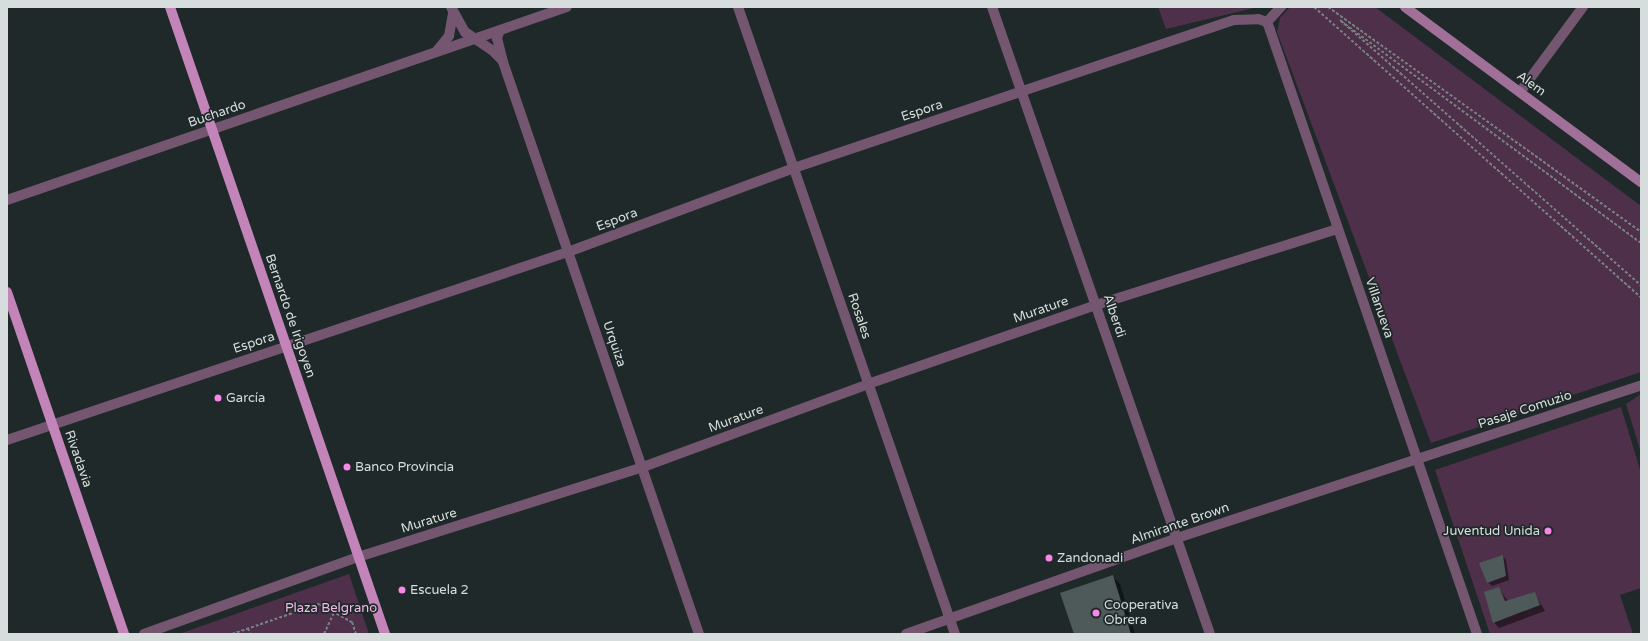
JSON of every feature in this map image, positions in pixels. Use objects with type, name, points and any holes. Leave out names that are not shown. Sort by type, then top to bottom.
[{"type":"main road","name":"Bernardo de Irigoyen","points":[[170,7],[385,634]]},
{"type":"main road","name":"Alem","points":[[1404,7],[1641,182]]},
{"type":"main road","name":"Rivadavia","points":[[7,292],[124,634]]},
{"type":"street","name":"Buchardo","points":[[7,200],[567,7]]},
{"type":"street","name":"Rosales","points":[[738,7],[955,634]]},
{"type":"street","name":"Alberdi","points":[[992,7],[1023,92],[1210,634]]},
{"type":"street","points":[[1267,22],[1281,7]]},
{"type":"street","points":[[1520,92],[1583,7]]},
{"type":"street","name":"Urquiza","points":[[452,10],[465,32],[492,50],[503,62]]},
{"type":"street","points":[[436,52],[452,28],[452,10]]},
{"type":"street","name":"Espora","points":[[7,440],[568,252],[794,168],[1234,20],[1252,18],[1267,22]]},
{"type":"street","name":"Villanueva","points":[[1267,22],[1477,634]]},
{"type":"street","name":"Urquiza","points":[[500,30],[497,38],[503,62],[699,634]]},
{"type":"street","name":"Murature","points":[[144,634],[358,557],[643,467],[868,384],[1096,305],[1337,229]]},
{"type":"street","name":"Pasaje Comuzio","points":[[1418,459],[1641,384]]},
{"type":"street","name":"Almirante Brown","points":[[906,634],[1177,538],[1418,459]]},
{"type":"path","points":[[1314,7],[1641,297]]},
{"type":"path","points":[[1328,7],[1641,232]]},
{"type":"path","points":[[1641,243],[1340,20],[1641,285]]},
{"type":"path","points":[[232,634],[319,604],[352,622],[356,634]]},
{"type":"path","points":[[324,634],[334,613]]},
{"type":"path","points":[[248,628],[250,634]]},
{"type":"green space","points":[[1158,7],[1258,7],[1166,29]]},
{"type":"green space","points":[[1290,7],[1375,7],[1641,206],[1641,372],[1431,443],[1277,32],[1280,18]]},
{"type":"green space","points":[[1641,394],[1641,453],[1626,404]]},
{"type":"green space","name":"Juventud Unida","points":[[1621,407],[1641,473],[1641,588],[1620,595],[1633,634],[1490,634],[1435,470]]},
{"type":"green space","name":"Plaza Belgrano","points":[[349,574],[369,634],[179,634],[244,611]]},
{"type":"building","points":[[1503,555],[1506,576],[1487,583],[1479,563]]},
{"type":"building","name":"Cooperativa Obrera","points":[[1113,575],[1131,634],[1074,634],[1060,593]]},
{"type":"building","points":[[1499,587],[1505,601],[1535,592],[1540,605],[1493,623],[1484,592]]},
{"type":"place","name":"García","points":[[218,398]]},
{"type":"place","name":"Banco Provincia","points":[[347,467]]},
{"type":"place","name":"Juventud Unida","points":[[1548,531]]},
{"type":"place","name":"Zandonadi","points":[[1049,558]]},
{"type":"place","name":"Escuela 2","points":[[402,590]]},
{"type":"place","name":"Cooperativa Obrera","points":[[1096,613]]}]
